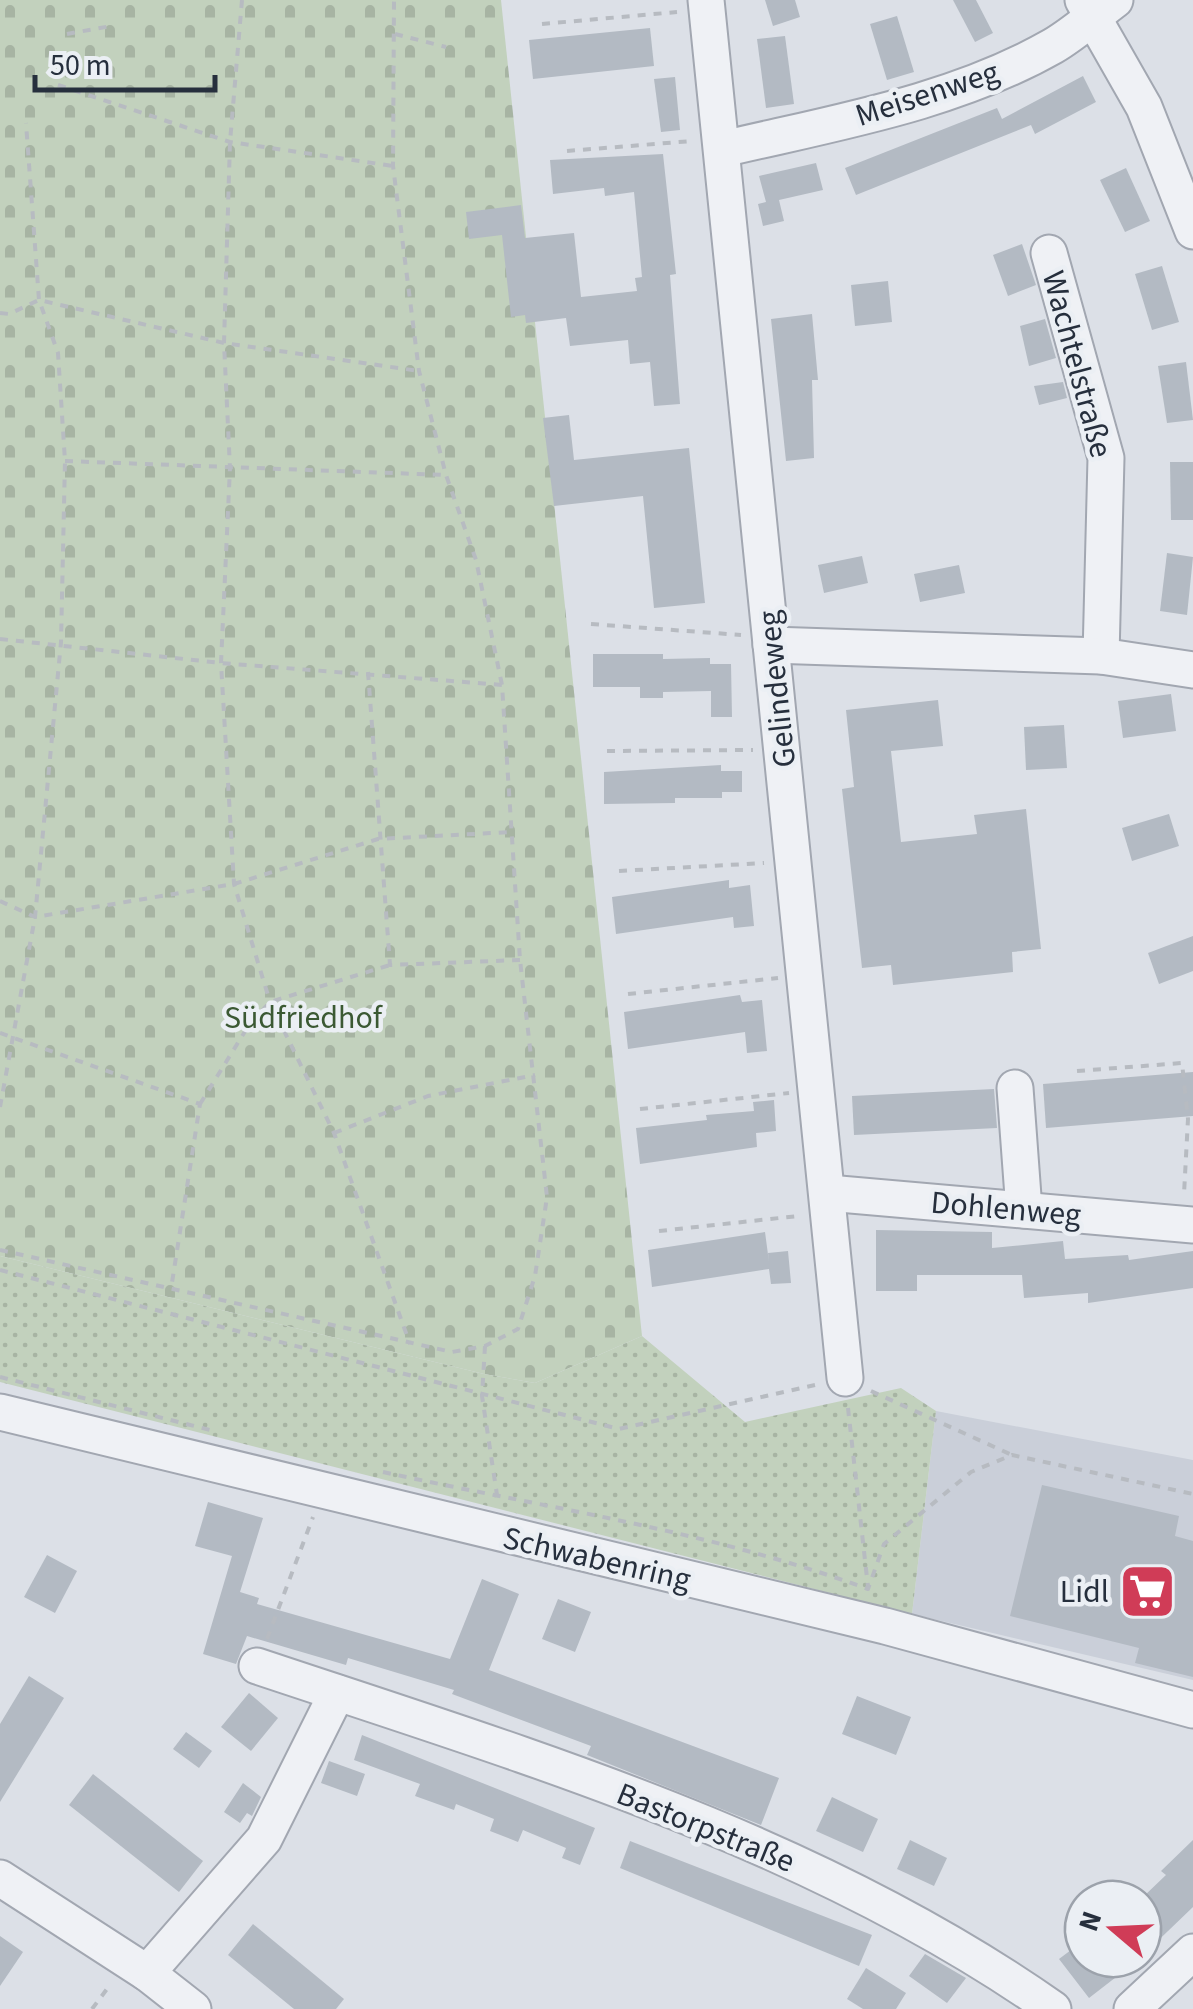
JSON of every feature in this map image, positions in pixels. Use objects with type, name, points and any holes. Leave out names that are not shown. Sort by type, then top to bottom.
[{"type":"street","name":"Gelindeweg","points":[[706,5],[845,1378]]},
{"type":"street","name":"Meisenweg","points":[[722,144],[896,108],[1013,66],[1055,45],[1097,6]]},
{"type":"street","points":[[1097,6],[1144,107],[1193,231]]},
{"type":"street","name":"Wachtelstraße","points":[[1049,253],[1106,458],[1101,656]]},
{"type":"street","points":[[771,641],[1101,656],[1193,670]]},
{"type":"street","points":[[1015,1088],[1024,1210]]},
{"type":"street","name":"Dohlenweg","points":[[829,1203],[1024,1210],[1188,1224]]},
{"type":"street","name":"Schwabenring","points":[[0,1412],[885,1626],[1193,1710]]},
{"type":"street","name":"Bastorpstraße","points":[[257,1666],[576,1775],[845,1883],[1008,1977],[1053,2009]]},
{"type":"street","points":[[148,1973],[264,1839],[337,1693]]},
{"type":"street","points":[[0,1878],[148,1973],[193,2009]]},
{"type":"street","points":[[1132,2009],[1193,1952]]},
{"type":"path","points":[[242,0],[230,142],[224,343],[230,468],[222,663],[234,884],[270,1002],[334,1133],[410,1344]]},
{"type":"path","points":[[0,1250],[452,1352],[486,1346],[518,1329],[535,1276],[547,1197],[520,960],[502,684],[476,560],[446,475],[419,371],[393,166],[394,0]]},
{"type":"path","points":[[542,24],[706,5]]},
{"type":"path","points":[[66,34],[111,26]]},
{"type":"path","points":[[395,34],[446,48]]},
{"type":"path","points":[[58,85],[230,142],[393,166]]},
{"type":"path","points":[[0,1107],[35,918],[61,642],[65,461],[58,353],[39,300],[26,123]]},
{"type":"path","points":[[567,151],[722,144]]},
{"type":"path","points":[[0,314],[9,314],[39,300],[224,343],[419,371]]},
{"type":"path","points":[[65,461],[446,475]]},
{"type":"path","points":[[591,624],[771,641]]},
{"type":"path","points":[[0,638],[222,663],[502,684]]},
{"type":"path","points":[[368,672],[390,965]]},
{"type":"path","points":[[608,751],[782,750]]},
{"type":"path","points":[[0,900],[35,918],[234,884],[378,839],[511,832]]},
{"type":"path","points":[[618,871],[794,861]]},
{"type":"path","points":[[171,1289],[200,1104],[250,1025],[270,1002],[390,965],[520,960]]},
{"type":"path","points":[[628,994],[805,976]]},
{"type":"path","points":[[0,1034],[200,1104]]},
{"type":"path","points":[[1077,1071],[1182,1062],[1188,1119],[1188,1224]]},
{"type":"path","points":[[334,1133],[428,1096],[535,1075]]},
{"type":"path","points":[[640,1109],[817,1090]]},
{"type":"path","points":[[658,1231],[829,1203]]},
{"type":"path","points":[[0,1270],[620,1429],[845,1378],[1012,1455],[1193,1494]]},
{"type":"path","points":[[486,1346],[482,1396],[498,1497]]},
{"type":"path","points":[[0,1377],[213,1431]]},
{"type":"path","points":[[845,1378],[868,1589]]},
{"type":"path","points":[[868,1589],[884,1544],[971,1472],[1012,1455]]},
{"type":"path","points":[[367,1468],[691,1534],[868,1589]]},
{"type":"path","points":[[257,1666],[322,1492]]},
{"type":"shaded area","points":[[936,1411],[1193,1460],[1193,1680],[912,1614]]},
{"type":"green space","name":"Südfriedhof","points":[[0,0],[501,0],[642,1336],[535,1383],[484,1374],[0,1256]]},
{"type":"green space","points":[[0,1256],[484,1374],[535,1383],[642,1336],[745,1422],[901,1388],[936,1411],[912,1614],[0,1382]]},
{"type":"building","points":[[765,0],[795,0],[800,17],[773,26]]},
{"type":"building","points":[[953,0],[976,0],[993,33],[975,42]]},
{"type":"building","points":[[897,16],[914,72],[887,80],[870,24]]},
{"type":"building","points":[[650,28],[654,66],[533,79],[529,40]]},
{"type":"building","points":[[785,36],[794,104],[766,108],[757,39]]},
{"type":"building","points":[[1083,76],[1096,102],[1035,134],[1031,125],[856,195],[845,168],[997,108],[1002,119]]},
{"type":"building","points":[[675,77],[680,130],[661,132],[654,79]]},
{"type":"building","points":[[663,154],[676,274],[670,275],[680,404],[654,406],[650,362],[630,364],[628,340],[570,346],[566,318],[526,323],[525,315],[511,317],[502,235],[469,239],[466,212],[521,205],[525,238],[574,233],[581,297],[637,291],[635,278],[642,277],[634,192],[605,196],[604,188],[553,194],[550,160]]},
{"type":"building","points":[[816,163],[823,190],[779,200],[784,221],[763,226],[758,204],[766,202],[759,176]]},
{"type":"building","points":[[1126,168],[1150,221],[1125,232],[1100,180]]},
{"type":"building","points":[[1022,244],[1036,285],[1008,296],[993,255]]},
{"type":"building","points":[[1162,266],[1179,322],[1152,330],[1135,274]]},
{"type":"building","points":[[888,281],[892,322],[855,326],[851,285]]},
{"type":"building","points":[[812,314],[818,380],[812,380],[814,458],[786,461],[771,319]]},
{"type":"building","points":[[1045,319],[1056,358],[1029,366],[1020,326]]},
{"type":"building","points":[[1186,362],[1193,420],[1167,423],[1158,366]]},
{"type":"building","points":[[1063,382],[1067,398],[1039,405],[1034,386]]},
{"type":"building","points":[[569,415],[574,460],[689,448],[705,603],[654,608],[643,496],[554,506],[543,418]]},
{"type":"building","points":[[1170,462],[1193,462],[1193,520],[1171,520]]},
{"type":"building","points":[[1167,553],[1193,557],[1187,615],[1160,611]]},
{"type":"building","points":[[862,556],[868,583],[824,593],[818,565]]},
{"type":"building","points":[[959,565],[965,593],[920,602],[914,574]]},
{"type":"building","points":[[593,654],[663,654],[663,659],[710,658],[710,664],[731,664],[732,717],[711,717],[711,691],[663,692],[663,698],[640,698],[640,687],[593,687]]},
{"type":"building","points":[[1171,694],[1176,731],[1123,738],[1118,701]]},
{"type":"building","points":[[938,700],[943,746],[891,751],[901,842],[977,834],[974,815],[1026,809],[1041,949],[1012,952],[1013,972],[893,985],[891,965],[862,968],[842,789],[854,787],[846,710]]},
{"type":"building","points":[[1064,725],[1067,768],[1026,770],[1024,727]]},
{"type":"building","points":[[721,765],[721,771],[742,771],[742,792],[722,792],[722,798],[675,798],[675,803],[604,804],[604,772]]},
{"type":"building","points":[[1169,814],[1179,846],[1132,861],[1122,828]]},
{"type":"building","points":[[729,880],[729,888],[750,885],[754,926],[734,928],[733,917],[616,934],[612,897]]},
{"type":"building","points":[[1193,936],[1193,971],[1159,984],[1148,953]]},
{"type":"building","points":[[740,995],[742,1002],[762,1000],[767,1051],[747,1053],[745,1032],[628,1049],[624,1012]]},
{"type":"building","points":[[1193,1072],[1193,1116],[1046,1128],[1043,1084]]},
{"type":"building","points":[[994,1089],[997,1128],[854,1135],[852,1096]]},
{"type":"building","points":[[774,1100],[776,1131],[756,1133],[757,1147],[640,1164],[636,1128],[754,1111],[753,1102]]},
{"type":"building","points":[[876,1230],[992,1232],[992,1248],[1063,1241],[1065,1259],[1128,1255],[1129,1260],[1193,1251],[1193,1288],[1088,1303],[1088,1293],[1024,1298],[1022,1275],[917,1275],[917,1291],[876,1291]]},
{"type":"building","points":[[765,1232],[769,1262],[768,1253],[788,1251],[791,1283],[771,1284],[769,1269],[652,1287],[648,1250]]},
{"type":"building","points":[[1042,1485],[1179,1516],[1175,1536],[1193,1541],[1193,1677],[1135,1663],[1139,1648],[1010,1616]]},
{"type":"building","points":[[208,1502],[263,1518],[240,1592],[259,1598],[257,1604],[450,1659],[482,1579],[519,1594],[489,1670],[779,1778],[761,1825],[587,1755],[591,1746],[452,1694],[454,1690],[348,1658],[346,1665],[247,1636],[236,1664],[203,1654],[232,1556],[195,1546]]},
{"type":"building","points":[[47,1555],[77,1571],[55,1613],[24,1597]]},
{"type":"building","points":[[558,1599],[591,1612],[575,1652],[542,1639]]},
{"type":"building","points":[[29,1676],[64,1698],[0,1802],[0,1724]]},
{"type":"building","points":[[249,1693],[278,1718],[251,1751],[221,1727]]},
{"type":"building","points":[[857,1696],[911,1717],[896,1755],[842,1734]]},
{"type":"building","points":[[186,1732],[212,1751],[199,1768],[173,1749]]},
{"type":"building","points":[[362,1735],[595,1828],[580,1865],[562,1858],[566,1848],[523,1830],[518,1842],[490,1831],[494,1819],[456,1804],[454,1810],[415,1796],[420,1784],[354,1760]]},
{"type":"building","points":[[329,1761],[365,1774],[357,1796],[321,1783]]},
{"type":"building","points":[[93,1774],[203,1861],[179,1892],[69,1805]]},
{"type":"building","points":[[243,1783],[261,1797],[252,1816],[247,1813],[240,1823],[224,1812]]},
{"type":"building","points":[[832,1797],[878,1819],[863,1852],[816,1831]]},
{"type":"building","points":[[910,1840],[947,1858],[934,1886],[897,1869]]},
{"type":"building","points":[[1193,1840],[1193,1907],[1163,1936],[1162,1879],[1166,1875],[1161,1871]]},
{"type":"building","points":[[630,1841],[872,1935],[859,1966],[620,1868]]},
{"type":"building","points":[[253,1924],[344,1999],[336,2009],[294,2009],[228,1955]]},
{"type":"building","points":[[0,1936],[23,1952],[0,1986]]},
{"type":"building","points":[[925,1954],[966,1978],[947,2003],[909,1976]]},
{"type":"building","points":[[866,1968],[906,1993],[896,2009],[863,2009],[847,1999]]},
{"type":"building","points":[[1074,1979],[1114,1979],[1089,1998]]},
{"type":"place","name":"Lidl","points":[[1148,1591]]}]
